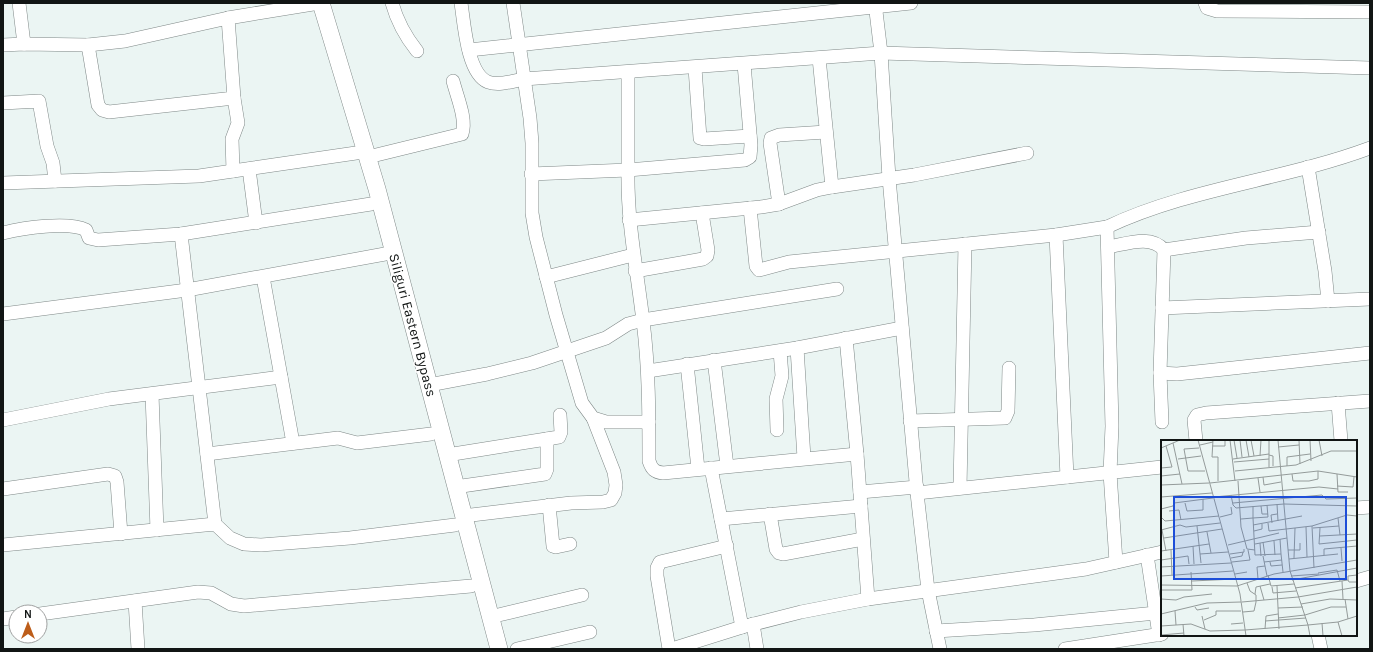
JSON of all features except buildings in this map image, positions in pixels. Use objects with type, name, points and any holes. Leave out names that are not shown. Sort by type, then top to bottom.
[{"type":"main road","name":"Siliguri Eastern Bypass","points":[[315,3],[362,155],[429,385],[455,487],[459,521],[471,586],[488,649]]},
{"type":"main road","name":"Siliguri Eastern Bypass","points":[[362,155],[371,204],[431,434],[499,649]]},
{"type":"street","points":[[20,3],[24,44]]},
{"type":"street","points":[[3,45],[88,45],[124,41],[228,18],[315,3]]},
{"type":"street","points":[[392,3],[406,38],[417,51]]},
{"type":"street","points":[[461,3],[473,65],[480,76],[487,82],[499,83],[524,79],[628,73],[881,53],[1370,68]]},
{"type":"street","points":[[181,234],[215,524],[230,538],[244,544],[261,544],[350,538],[549,505],[603,502],[611,500],[615,493],[616,485],[614,472],[593,418],[582,403],[546,277],[532,213],[532,144],[513,3]]},
{"type":"street","points":[[469,50],[518,46],[875,4],[911,3]]},
{"type":"street","points":[[1205,3],[1208,8],[1217,11],[1370,12]]},
{"type":"street","points":[[875,4],[881,53],[889,178],[910,421],[928,590],[940,649]]},
{"type":"street","points":[[228,18],[234,98],[238,123],[232,139],[233,171]]},
{"type":"street","points":[[88,45],[98,105],[102,110],[109,112],[234,98]]},
{"type":"street","points":[[819,58],[832,187]]},
{"type":"street","points":[[531,174],[628,170],[745,160],[750,157],[752,152],[744,64]]},
{"type":"street","points":[[695,68],[700,138],[750,136]]},
{"type":"street","points":[[628,73],[629,220],[643,320],[648,371],[649,462],[651,468],[655,472],[663,473],[856,454]]},
{"type":"street","points":[[3,183],[199,176],[362,155],[462,134],[464,128],[463,120],[453,82]]},
{"type":"street","points":[[3,103],[39,101],[53,164],[55,181]]},
{"type":"street","points":[[779,204],[770,143],[771,138],[779,135],[826,132]]},
{"type":"street","points":[[750,208],[756,266],[759,270],[789,262],[1056,234],[1106,227],[1181,200],[1344,158],[1370,148]]},
{"type":"street","points":[[629,220],[779,204],[817,190],[1027,153]]},
{"type":"street","points":[[1308,167],[1319,232],[1328,301]]},
{"type":"street","points":[[249,169],[256,223]]},
{"type":"street","points":[[3,232],[44,226],[74,227],[86,230],[89,238],[98,240],[181,234],[371,204]]},
{"type":"street","points":[[635,271],[703,259],[707,256],[708,250],[702,213]]},
{"type":"street","points":[[1106,227],[1108,247],[1112,426],[1110,473],[1116,562]]},
{"type":"street","points":[[1164,250],[1246,238],[1319,232]]},
{"type":"street","points":[[1056,234],[1067,477]]},
{"type":"street","points":[[1108,247],[1148,240],[1159,244],[1164,250],[1160,373],[1162,422]]},
{"type":"street","points":[[960,488],[965,244]]},
{"type":"street","points":[[3,314],[187,290],[384,254]]},
{"type":"street","points":[[546,277],[633,255]]},
{"type":"street","points":[[263,277],[293,443]]},
{"type":"street","points":[[429,385],[487,374],[532,363],[606,338],[628,324],[643,320],[837,288]]},
{"type":"street","points":[[1162,308],[1370,299]]},
{"type":"street","points":[[648,371],[797,348],[902,328]]},
{"type":"street","points":[[846,338],[868,599]]},
{"type":"street","points":[[797,348],[804,458]]},
{"type":"street","points":[[777,430],[776,399],[782,376],[780,350]]},
{"type":"street","points":[[1160,373],[1177,374],[1370,353]]},
{"type":"street","points":[[714,360],[727,466]]},
{"type":"street","points":[[687,364],[704,468],[721,519],[748,626],[757,649]]},
{"type":"street","points":[[910,421],[1005,418],[1008,411],[1009,368]]},
{"type":"street","points":[[3,420],[109,400],[281,377]]},
{"type":"street","points":[[152,394],[157,530]]},
{"type":"street","points":[[1196,440],[1194,420],[1197,415],[1201,414],[1370,401]]},
{"type":"street","points":[[1338,403],[1341,440]]},
{"type":"street","points":[[447,455],[559,437],[561,432],[560,416]]},
{"type":"street","points":[[593,418],[606,422],[649,422]]},
{"type":"street","points":[[207,454],[338,438],[357,443],[431,434]]},
{"type":"street","points":[[455,487],[545,474],[547,469],[547,439]]},
{"type":"street","points":[[860,492],[960,488],[1161,467]]},
{"type":"street","points":[[3,489],[108,474],[115,476],[117,482],[121,534]]},
{"type":"street","points":[[549,505],[553,546],[556,547],[570,544]]},
{"type":"street","points":[[721,519],[861,506]]},
{"type":"street","points":[[1357,508],[1370,507]]},
{"type":"street","points":[[770,514],[778,553],[783,554],[863,539]]},
{"type":"street","points":[[3,545],[215,524]]},
{"type":"street","points":[[668,649],[657,576],[657,568],[660,562],[727,546]]},
{"type":"street","points":[[672,649],[748,626],[868,599],[1086,569],[1161,552]]},
{"type":"street","points":[[1065,649],[1161,635],[1158,608],[1147,556]]},
{"type":"street","points":[[1357,581],[1370,577]]},
{"type":"street","points":[[48,613],[198,592],[211,593],[231,604],[244,606],[471,586]]},
{"type":"street","points":[[490,617],[582,595]]},
{"type":"street","points":[[135,602],[138,649]]},
{"type":"street","points":[[936,631],[1034,625],[1158,608]]},
{"type":"street","points":[[517,649],[590,632]]},
{"type":"street","points":[[1318,636],[1321,649]]}]
